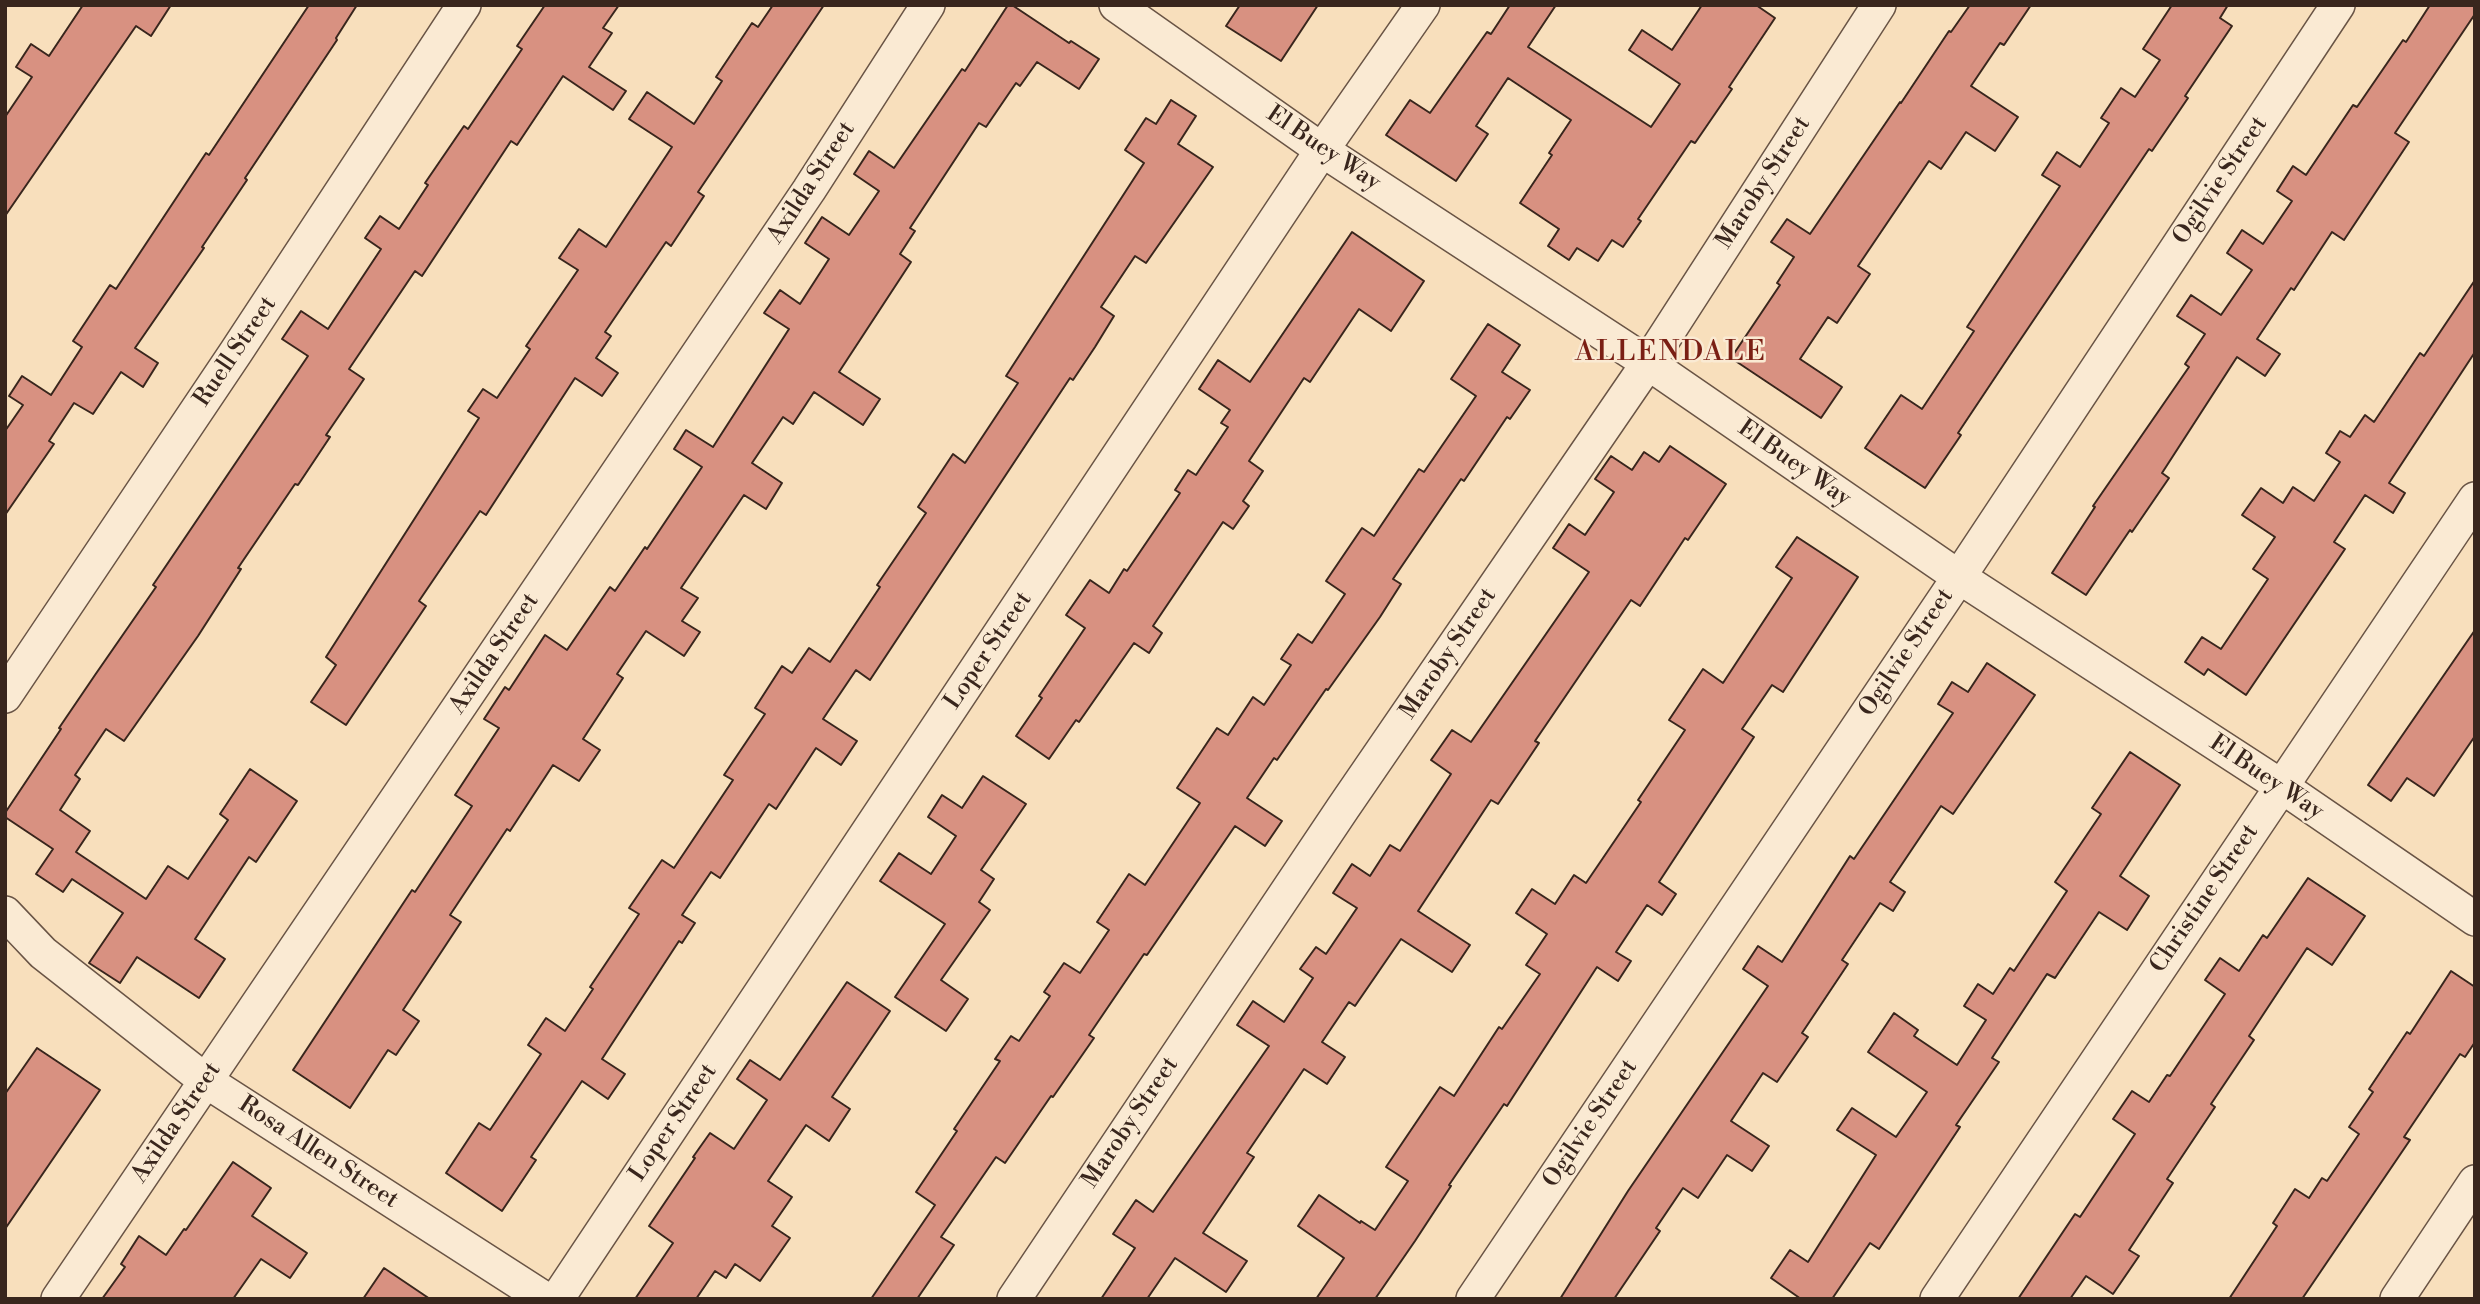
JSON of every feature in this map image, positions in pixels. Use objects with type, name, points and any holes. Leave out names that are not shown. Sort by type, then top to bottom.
[{"type":"street","name":"Ruell Street","points":[[5,696],[244,341],[464,5]]},
{"type":"street","name":"Axilda Street","points":[[58,1299],[809,190],[928,5]]},
{"type":"street","name":"El Buey Way","points":[[1116,5],[1322,150],[1648,363],[1959,577],[2281,786],[2475,919]]},
{"type":"street","name":"Loper Street","points":[[557,1299],[1322,150],[1423,5]]},
{"type":"street","name":"Maroby Street","points":[[1014,1299],[1343,808],[1648,363],[1879,5]]},
{"type":"street","name":"Ogilvie Street","points":[[1473,1299],[1959,577],[2338,5]]},
{"type":"street","name":"Christine Street","points":[[1937,1299],[2475,499]]},
{"type":"street","name":"Rosa Allen Street","points":[[5,913],[43,953],[206,1081],[545,1299]]},
{"type":"street","points":[[2397,1299],[2475,1182]]},
{"type":"building","points":[[83,5],[171,5],[151,36],[136,26],[5,216],[5,117],[32,77],[16,67],[31,44],[49,56]]},
{"type":"building","points":[[309,5],[357,5],[337,40],[245,178],[247,180],[202,247],[204,248],[135,348],[158,363],[143,387],[121,372],[93,414],[74,403],[49,441],[54,444],[5,515],[5,431],[23,405],[9,396],[22,376],[51,395],[82,347],[73,341],[110,285],[116,289]]},
{"type":"building","points":[[545,5],[619,5],[603,28],[612,33],[589,67],[626,91],[613,110],[563,76],[517,145],[511,141],[422,276],[415,271],[349,369],[364,379],[326,435],[330,437],[298,485],[295,484],[238,568],[241,569],[198,636],[124,741],[106,729],[75,775],[80,779],[60,810],[90,831],[76,852],[146,899],[168,866],[188,879],[228,820],[220,814],[250,769],[297,801],[256,862],[249,857],[195,939],[225,959],[199,998],[137,957],[120,983],[89,963],[123,913],[72,879],[63,892],[36,874],[53,849],[5,817],[5,813],[61,729],[59,728],[156,587],[153,585],[308,356],[282,339],[301,311],[328,329],[381,249],[365,238],[380,216],[399,229],[428,185],[425,183],[464,126],[468,129],[522,49],[517,46]]},
{"type":"building","points":[[773,5],[824,5],[698,192],[704,196],[671,246],[666,242],[605,332],[611,336],[596,358],[618,373],[602,396],[575,378],[486,515],[480,511],[419,601],[426,606],[346,725],[311,702],[336,665],[326,657],[479,418],[468,411],[483,389],[497,398],[530,349],[526,346],[578,270],[559,258],[579,229],[606,247],[672,147],[629,119],[647,92],[694,124],[722,81],[716,77],[752,23],[758,27]]},
{"type":"building","points":[[1008,5],[1099,59],[1079,89],[1037,62],[1020,86],[1016,83],[986,127],[979,123],[910,228],[915,231],[900,254],[911,262],[839,372],[880,399],[863,425],[814,392],[793,424],[783,417],[752,463],[782,483],[766,509],[744,495],[681,588],[698,598],[682,621],[700,632],[684,656],[646,631],[617,674],[623,678],[583,739],[600,750],[579,781],[553,765],[510,831],[507,829],[450,915],[461,922],[403,1010],[419,1021],[396,1055],[388,1050],[350,1108],[293,1070],[412,890],[415,892],[472,806],[455,795],[499,728],[484,719],[505,687],[509,690],[545,635],[567,650],[610,587],[615,591],[645,547],[647,549],[702,467],[674,449],[686,430],[713,447],[789,329],[764,313],[780,290],[800,304],[829,259],[805,243],[822,217],[849,235],[879,191],[854,174],[869,151],[894,168],[962,69],[965,71]]},
{"type":"building","points":[[1240,5],[1318,5],[1281,61],[1226,26]]},
{"type":"building","points":[[1510,5],[1556,5],[1528,47],[1651,127],[1680,84],[1629,50],[1642,30],[1672,50],[1702,5],[1756,5],[1775,18],[1729,87],[1732,89],[1695,143],[1691,141],[1638,219],[1641,221],[1623,247],[1612,240],[1598,261],[1577,248],[1569,260],[1548,246],[1559,229],[1520,203],[1552,155],[1549,153],[1571,120],[1508,78],[1476,126],[1488,134],[1456,181],[1386,135],[1410,100],[1430,113],[1487,32],[1491,34]]},
{"type":"building","points":[[1970,5],[2031,5],[2004,45],[2000,43],[1971,86],[2018,117],[1995,151],[1966,132],[1941,169],[1929,161],[1858,266],[1870,274],[1837,323],[1828,317],[1800,359],[1842,387],[1821,418],[1731,358],[1780,285],[1777,283],[1794,257],[1771,242],[1787,219],[1810,234],[1949,31],[1951,32]]},
{"type":"building","points":[[2172,5],[2228,5],[2220,18],[2232,26],[2185,96],[2188,98],[2152,151],[2149,149],[2010,355],[1925,488],[1865,448],[1901,395],[1922,409],[1974,331],[1967,327],[2060,186],[2042,175],[2057,152],[2080,167],[2109,123],[2101,118],[2121,88],[2135,97],[2160,60],[2143,49]]},
{"type":"building","points":[[2430,5],[2475,5],[2475,14],[2395,133],[2409,142],[2344,240],[2332,232],[2294,290],[2291,288],[2257,339],[2280,354],[2265,376],[2237,357],[2162,473],[2169,478],[2086,595],[2052,573],[2095,507],[2093,506],[2189,367],[2185,364],[2205,334],[2177,316],[2191,295],[2221,315],[2252,270],[2227,253],[2242,230],[2263,244],[2292,201],[2277,191],[2293,166],[2306,175],[2353,105],[2357,107]]},
{"type":"building","points":[[1171,100],[1196,116],[1178,144],[1213,167],[1146,263],[1135,256],[1101,307],[1114,316],[1095,347],[1073,380],[1070,378],[870,680],[856,670],[823,719],[857,741],[841,765],[816,748],[776,809],[769,804],[720,878],[711,872],[682,915],[695,923],[682,943],[679,941],[602,1059],[625,1074],[608,1099],[582,1081],[531,1157],[536,1160],[502,1211],[446,1173],[479,1123],[490,1130],[541,1054],[528,1045],[546,1018],[565,1031],[593,989],[590,987],[639,914],[629,908],[662,860],[674,868],[733,780],[724,775],[765,714],[755,708],[782,666],[792,673],[809,648],[830,662],[880,587],[877,585],[926,513],[918,507],[953,454],[965,463],[1018,383],[1006,376],[1144,163],[1125,150],[1146,118],[1156,124]]},
{"type":"building","points":[[1352,232],[1424,281],[1391,331],[1359,309],[1310,382],[1304,378],[1249,461],[1263,471],[1243,501],[1249,506],[1233,529],[1223,522],[1153,626],[1162,633],[1149,653],[1134,643],[1079,722],[1076,720],[1049,759],[1016,736],[1042,698],[1039,696],[1085,628],[1066,615],[1090,580],[1109,593],[1180,493],[1175,490],[1188,470],[1196,475],[1228,427],[1221,423],[1230,410],[1199,389],[1218,360],[1250,382]]},
{"type":"building","points":[[2475,280],[2475,352],[2389,483],[2405,493],[2393,513],[2365,495],[2334,542],[2345,549],[2246,695],[2208,669],[2204,675],[2185,662],[2202,637],[2221,649],[2268,579],[2253,569],[2275,537],[2242,515],[2261,488],[2283,503],[2293,487],[2314,501],[2340,462],[2326,453],[2340,431],[2350,437],[2365,415],[2374,422],[2420,353],[2424,356]]},
{"type":"building","points":[[1488,324],[1520,345],[1502,372],[1530,390],[1510,419],[1507,417],[1464,481],[1461,479],[1393,579],[1401,584],[1380,617],[1247,798],[1282,821],[1265,846],[1235,826],[1089,1035],[1094,1038],[1053,1097],[1051,1096],[1005,1163],[996,1157],[941,1237],[954,1245],[917,1299],[871,1299],[935,1205],[916,1192],[1000,1061],[995,1059],[1011,1036],[1019,1041],[1050,996],[1044,992],[1064,963],[1080,973],[1109,930],[1097,922],[1129,874],[1145,885],[1200,803],[1177,788],[1217,728],[1228,735],[1253,697],[1264,705],[1291,665],[1281,659],[1298,634],[1312,643],[1345,594],[1326,581],[1362,528],[1374,536],[1419,469],[1424,472],[1476,396],[1451,379]]},
{"type":"building","points":[[1670,446],[1726,484],[1688,540],[1685,538],[1640,606],[1631,600],[1535,741],[1539,743],[1498,804],[1491,800],[1418,911],[1470,945],[1452,972],[1401,939],[1355,1006],[1349,1002],[1322,1042],[1345,1057],[1327,1084],[1304,1069],[1247,1153],[1254,1157],[1203,1233],[1247,1261],[1226,1292],[1175,1258],[1147,1299],[1101,1299],[1135,1248],[1113,1234],[1136,1200],[1153,1212],[1269,1046],[1237,1025],[1253,1001],[1284,1022],[1313,978],[1300,969],[1316,947],[1326,954],[1357,908],[1333,893],[1352,864],[1370,876],[1390,845],[1400,851],[1451,774],[1431,760],[1452,730],[1471,742],[1589,572],[1553,548],[1569,524],[1585,535],[1614,492],[1595,479],[1611,456],[1632,470],[1644,452],[1659,462]]},
{"type":"building","points":[[1797,537],[1858,577],[1783,692],[1772,685],[1742,729],[1754,737],[1659,882],[1676,894],[1662,915],[1647,905],[1616,952],[1631,961],[1618,981],[1597,967],[1507,1106],[1504,1104],[1375,1299],[1316,1299],[1344,1258],[1298,1226],[1319,1195],[1375,1230],[1408,1181],[1386,1167],[1440,1087],[1454,1096],[1499,1027],[1502,1029],[1540,974],[1526,965],[1547,934],[1516,913],[1532,889],[1555,904],[1574,875],[1586,883],[1641,802],[1638,800],[1685,730],[1669,720],[1703,669],[1723,683],[1792,578],[1776,567]]},
{"type":"building","points":[[2475,630],[2475,736],[2434,796],[2407,778],[2391,801],[2368,785]]},
{"type":"building","points":[[1987,663],[2035,695],[1953,814],[1941,806],[1890,882],[1905,892],[1893,911],[1880,903],[1842,960],[1848,964],[1802,1033],[1808,1037],[1777,1082],[1763,1073],[1731,1121],[1769,1146],[1752,1171],[1727,1155],[1698,1198],[1683,1188],[1656,1228],[1660,1231],[1614,1299],[1560,1299],[1628,1191],[1768,986],[1743,969],[1758,946],[1782,962],[1850,856],[1854,859],[1953,713],[1938,704],[1952,682],[1968,692]]},
{"type":"building","points":[[2130,752],[2180,785],[2120,876],[2149,896],[2127,930],[2099,912],[2055,978],[2047,974],[1992,1058],[1999,1062],[1956,1125],[1960,1127],[1879,1249],[1870,1243],[1832,1299],[1801,1299],[1771,1278],[1790,1250],[1808,1262],[1876,1155],[1837,1130],[1852,1108],[1896,1137],[1927,1092],[1868,1052],[1894,1013],[1918,1030],[1914,1036],[1957,1065],[1986,1020],[1964,1006],[1978,984],[1993,994],[2010,968],[2014,971],[2067,891],[2055,882],[2101,814],[2092,808]]},
{"type":"building","points":[[983,776],[1026,804],[981,870],[994,879],[979,902],[990,910],[941,980],[968,999],[946,1031],[895,997],[945,924],[880,881],[899,853],[931,874],[956,836],[928,817],[942,795],[962,808]]},
{"type":"building","points":[[2308,878],[2365,916],[2332,965],[2307,948],[2249,1036],[2254,1040],[2211,1104],[2215,1107],[2167,1179],[2173,1183],[2129,1250],[2139,1256],[2113,1294],[2086,1276],[2070,1299],[2018,1299],[2075,1214],[2080,1217],[2135,1134],[2113,1119],[2132,1091],[2149,1102],[2167,1075],[2170,1076],[2225,994],[2205,980],[2220,958],[2239,971],[2263,935],[2267,938]]},
{"type":"building","points":[[2451,971],[2475,987],[2475,1042],[2465,1057],[2460,1054],[2404,1137],[2410,1140],[2302,1299],[2229,1299],[2277,1226],[2273,1223],[2295,1189],[2309,1198],[2322,1178],[2327,1181],[2359,1134],[2349,1127],[2373,1092],[2369,1089],[2407,1032],[2410,1034]]},
{"type":"building","points":[[847,982],[890,1011],[832,1097],[850,1109],[829,1141],[806,1125],[768,1181],[792,1197],[772,1226],[790,1238],[760,1281],[735,1264],[726,1278],[715,1271],[696,1299],[635,1299],[673,1243],[649,1226],[695,1158],[693,1157],[710,1133],[734,1149],[767,1100],[737,1079],[750,1060],[780,1080]]},
{"type":"building","points":[[37,1048],[100,1090],[5,1229],[5,1094]]},
{"type":"building","points":[[233,1162],[271,1188],[252,1216],[307,1253],[290,1278],[261,1259],[233,1299],[102,1299],[125,1267],[121,1264],[139,1236],[166,1255]]},
{"type":"building","points":[[384,1268],[430,1299],[363,1299]]},
{"type":"district","name":"ALLENDALE","points":[[1671,353]]}]
